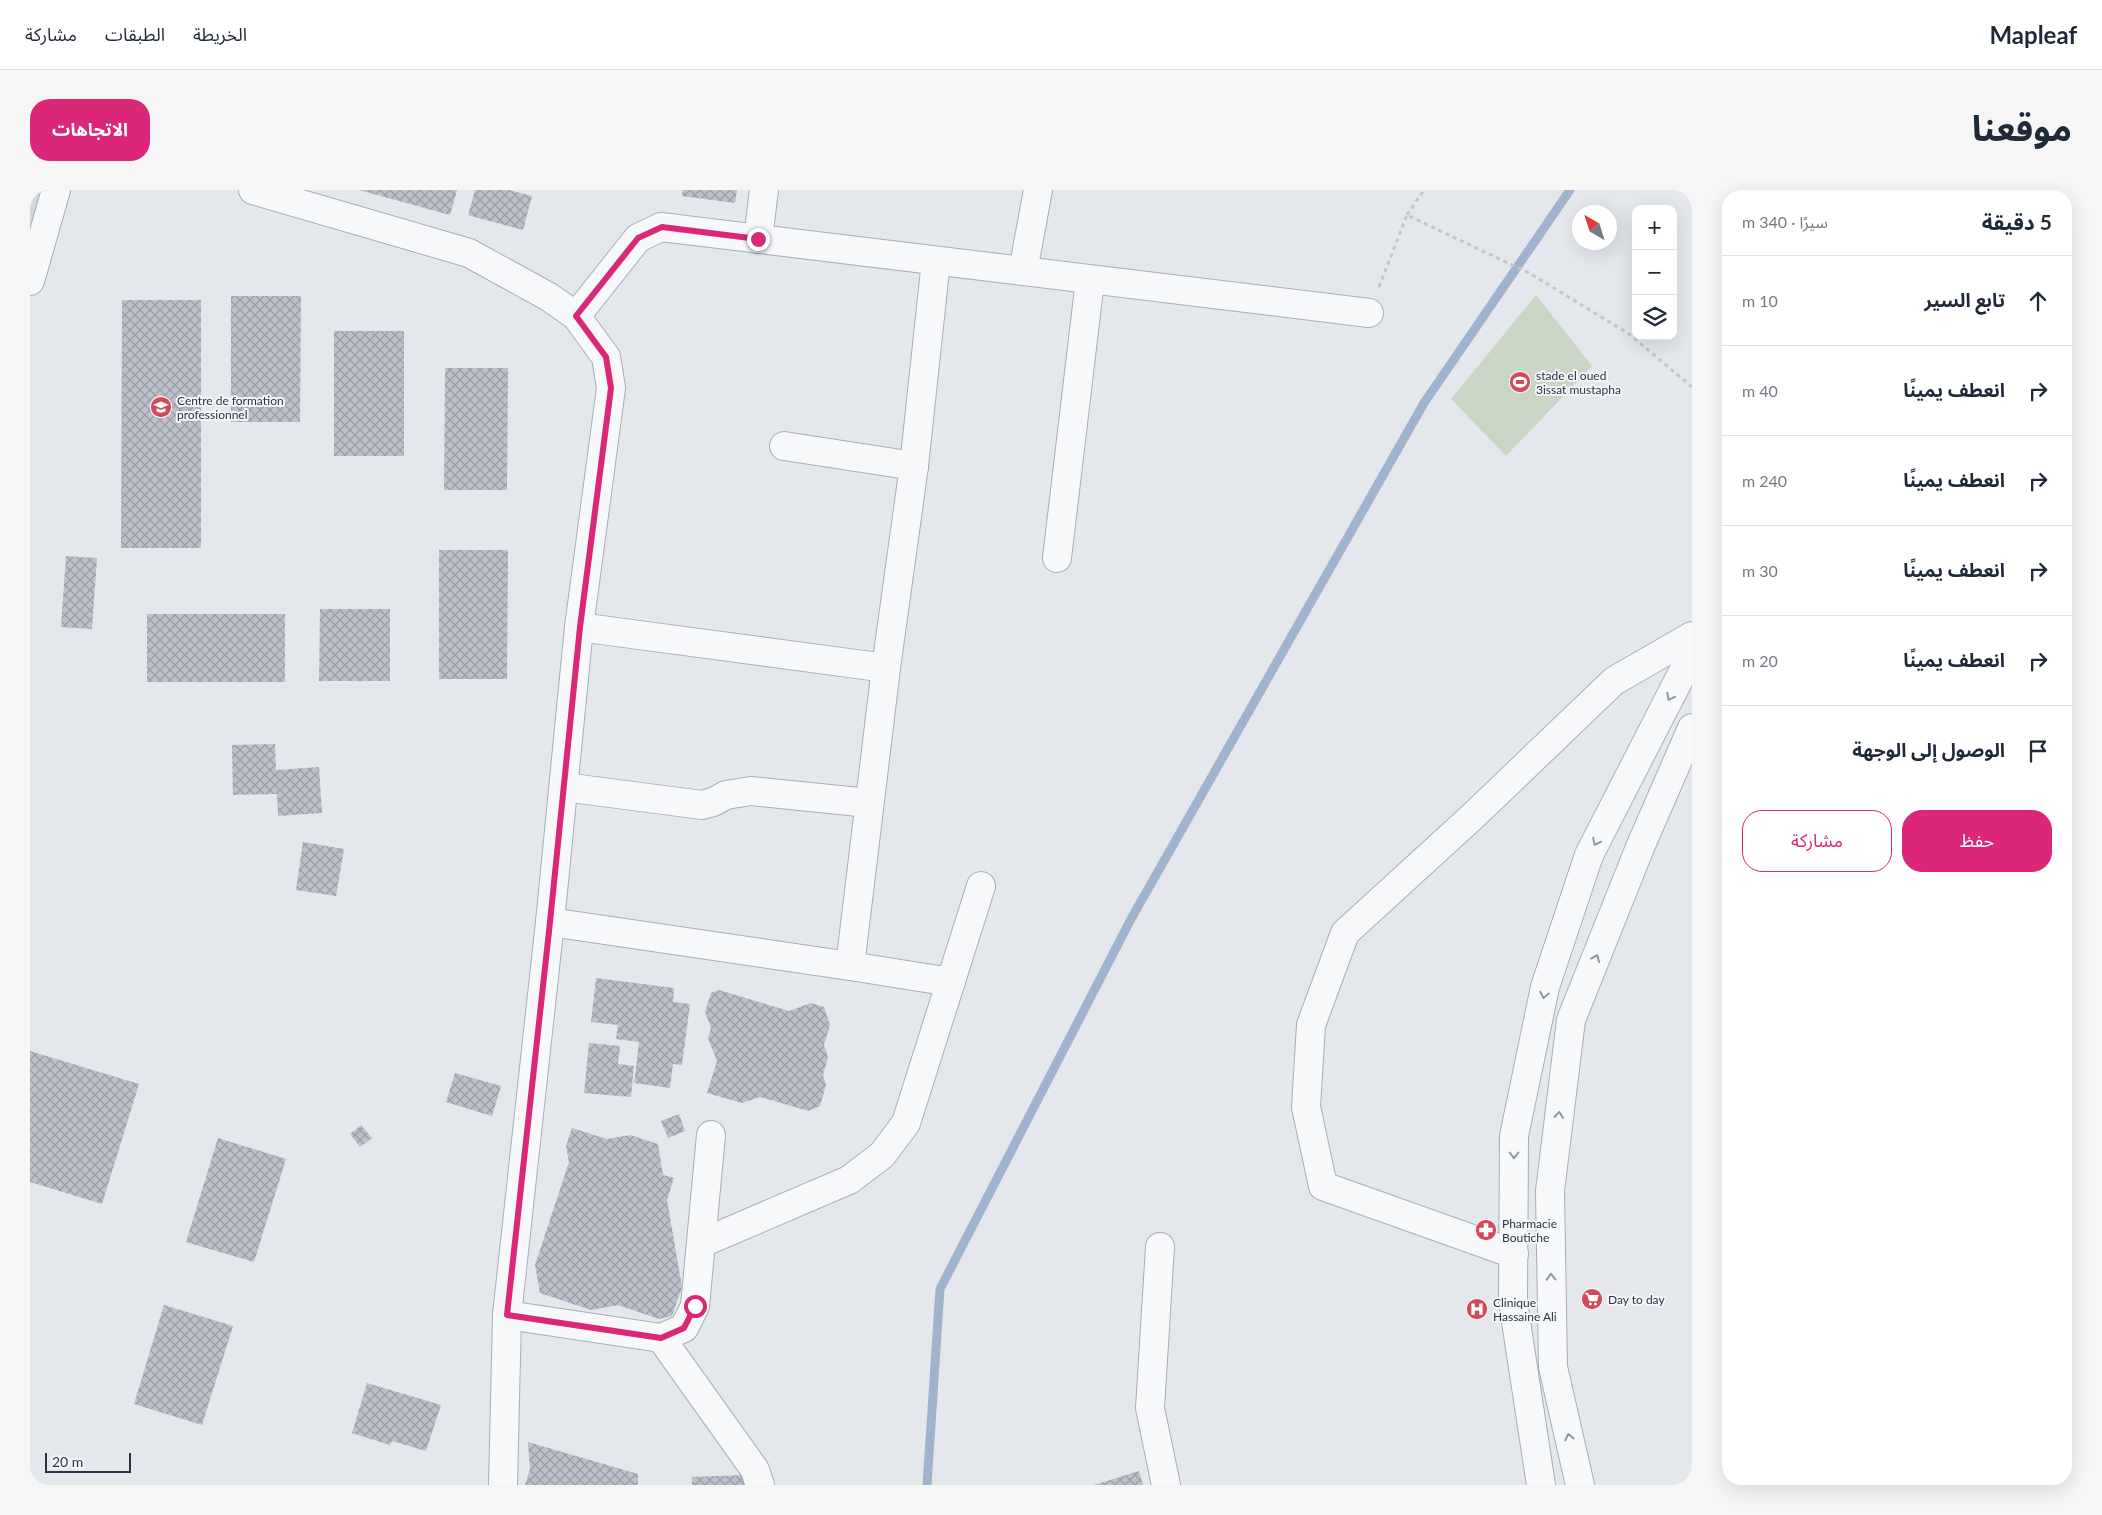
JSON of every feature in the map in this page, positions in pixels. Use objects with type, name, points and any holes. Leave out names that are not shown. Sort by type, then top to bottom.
[{"type":"street","points":[[30,281],[56,190]]},
{"type":"street","points":[[253,190],[468,253],[549,297],[576,316],[606,357],[611,388],[580,627],[507,1315],[502,1485]]},
{"type":"street","points":[[758,239],[764,190]]},
{"type":"street","points":[[1023,271],[1038,190]]},
{"type":"street","points":[[576,316],[638,238],[662,227],[1369,313]]},
{"type":"street","points":[[850,966],[886,668],[914,466],[936,261]]},
{"type":"street","points":[[1057,558],[1090,280]]},
{"type":"street","points":[[784,446],[914,466]]},
{"type":"street","points":[[580,627],[886,668]]},
{"type":"street","points":[[1514,1254],[1323,1186],[1306,1107],[1311,1025],[1345,933],[1473,816],[1614,681],[1692,636]]},
{"type":"street","points":[[1541,1485],[1514,1302],[1514,1136],[1546,987],[1589,855],[1692,654]]},
{"type":"street","points":[[1580,1485],[1554,1367],[1550,1190],[1571,1020],[1641,845],[1692,728]]},
{"type":"street","points":[[564,787],[702,805],[726,795],[751,791],[869,803]]},
{"type":"street","points":[[702,1243],[849,1180],[882,1155],[906,1123],[981,886]]},
{"type":"street","points":[[550,922],[951,982]]},
{"type":"street","points":[[507,1315],[661,1338],[684,1328],[695,1306],[711,1135]]},
{"type":"street","points":[[1160,1247],[1150,1408],[1166,1485]]},
{"type":"street","points":[[661,1338],[755,1470],[760,1485]]},
{"type":"path","points":[[1369,313],[1407,215],[1424,190]]},
{"type":"path","points":[[1407,215],[1531,274],[1629,334],[1692,387]]},
{"type":"shaded area","points":[[30,190],[42,190],[30,229]]},
{"type":"green space","name":"stade el oued 3issat mustapha","points":[[1536,295],[1592,366],[1506,456],[1451,399]]},
{"type":"building","points":[[359,190],[457,190],[450,215]]},
{"type":"building","points":[[475,190],[509,190],[532,196],[523,230],[468,215]]},
{"type":"building","points":[[683,190],[737,190],[735,203],[682,196]]},
{"type":"building","points":[[231,296],[301,296],[300,422],[231,422]]},
{"type":"building","points":[[122,300],[201,300],[201,548],[121,548]]},
{"type":"building","points":[[334,331],[404,331],[404,456],[334,456]]},
{"type":"building","points":[[445,368],[508,368],[507,490],[444,490]]},
{"type":"building","points":[[439,550],[508,550],[507,679],[439,679]]},
{"type":"building","points":[[66,556],[97,558],[92,629],[61,627]]},
{"type":"building","points":[[320,609],[390,609],[390,681],[319,681]]},
{"type":"building","points":[[147,614],[285,614],[285,682],[147,682]]},
{"type":"building","points":[[275,744],[276,770],[319,767],[322,813],[278,816],[277,794],[233,795],[232,745]]},
{"type":"building","points":[[303,842],[344,849],[336,896],[296,890]]},
{"type":"building","points":[[596,978],[674,988],[673,1002],[690,1004],[682,1065],[673,1064],[670,1088],[634,1083],[639,1042],[616,1039],[618,1025],[591,1022]]},
{"type":"building","points":[[719,990],[789,1011],[811,1003],[824,1007],[830,1025],[824,1045],[828,1057],[823,1075],[826,1085],[820,1106],[808,1111],[760,1097],[742,1103],[707,1093],[717,1061],[708,1038],[711,1028],[705,1012],[711,993]]},
{"type":"building","points":[[589,1043],[620,1046],[618,1064],[634,1066],[631,1097],[584,1093]]},
{"type":"building","points":[[30,1051],[139,1084],[102,1204],[30,1182]]},
{"type":"building","points":[[455,1073],[501,1086],[492,1116],[446,1102]]},
{"type":"building","points":[[679,1114],[685,1131],[668,1138],[661,1121]]},
{"type":"building","points":[[361,1125],[372,1138],[360,1147],[350,1134]]},
{"type":"building","points":[[572,1128],[607,1139],[630,1135],[658,1144],[663,1175],[674,1178],[667,1200],[682,1287],[672,1316],[659,1319],[618,1305],[591,1310],[540,1293],[535,1265],[569,1162],[566,1146]]},
{"type":"building","points":[[218,1138],[286,1159],[254,1262],[186,1242]]},
{"type":"building","points":[[164,1305],[233,1326],[202,1425],[134,1404]]},
{"type":"building","points":[[367,1383],[441,1405],[426,1451],[392,1441],[390,1445],[352,1433]]},
{"type":"building","points":[[528,1442],[638,1474],[638,1485],[525,1485],[530,1469]]},
{"type":"building","points":[[1139,1471],[1143,1485],[1094,1485]]},
{"type":"building","points":[[745,1475],[745,1485],[692,1485],[692,1477]]},
{"type":"waterway","points":[[927,1485],[940,1289],[1131,919],[1424,403],[1570,190]]},
{"type":"place","name":"stade el oued 3issat mustapha","points":[[1520,382]]},
{"type":"place","name":"Centre de formation professionnel","points":[[161,407]]},
{"type":"place","name":"Pharmacie Boutiche","points":[[1486,1230]]},
{"type":"place","name":"Day to day","points":[[1592,1299]]},
{"type":"place","name":"Clinique Hassaine Ali","points":[[1477,1309]]},
{"type":"route","points":[[695,1306],[684,1328],[661,1338],[507,1315],[580,627],[611,388],[606,357],[576,316],[638,238],[662,227],[758,239]]}]
